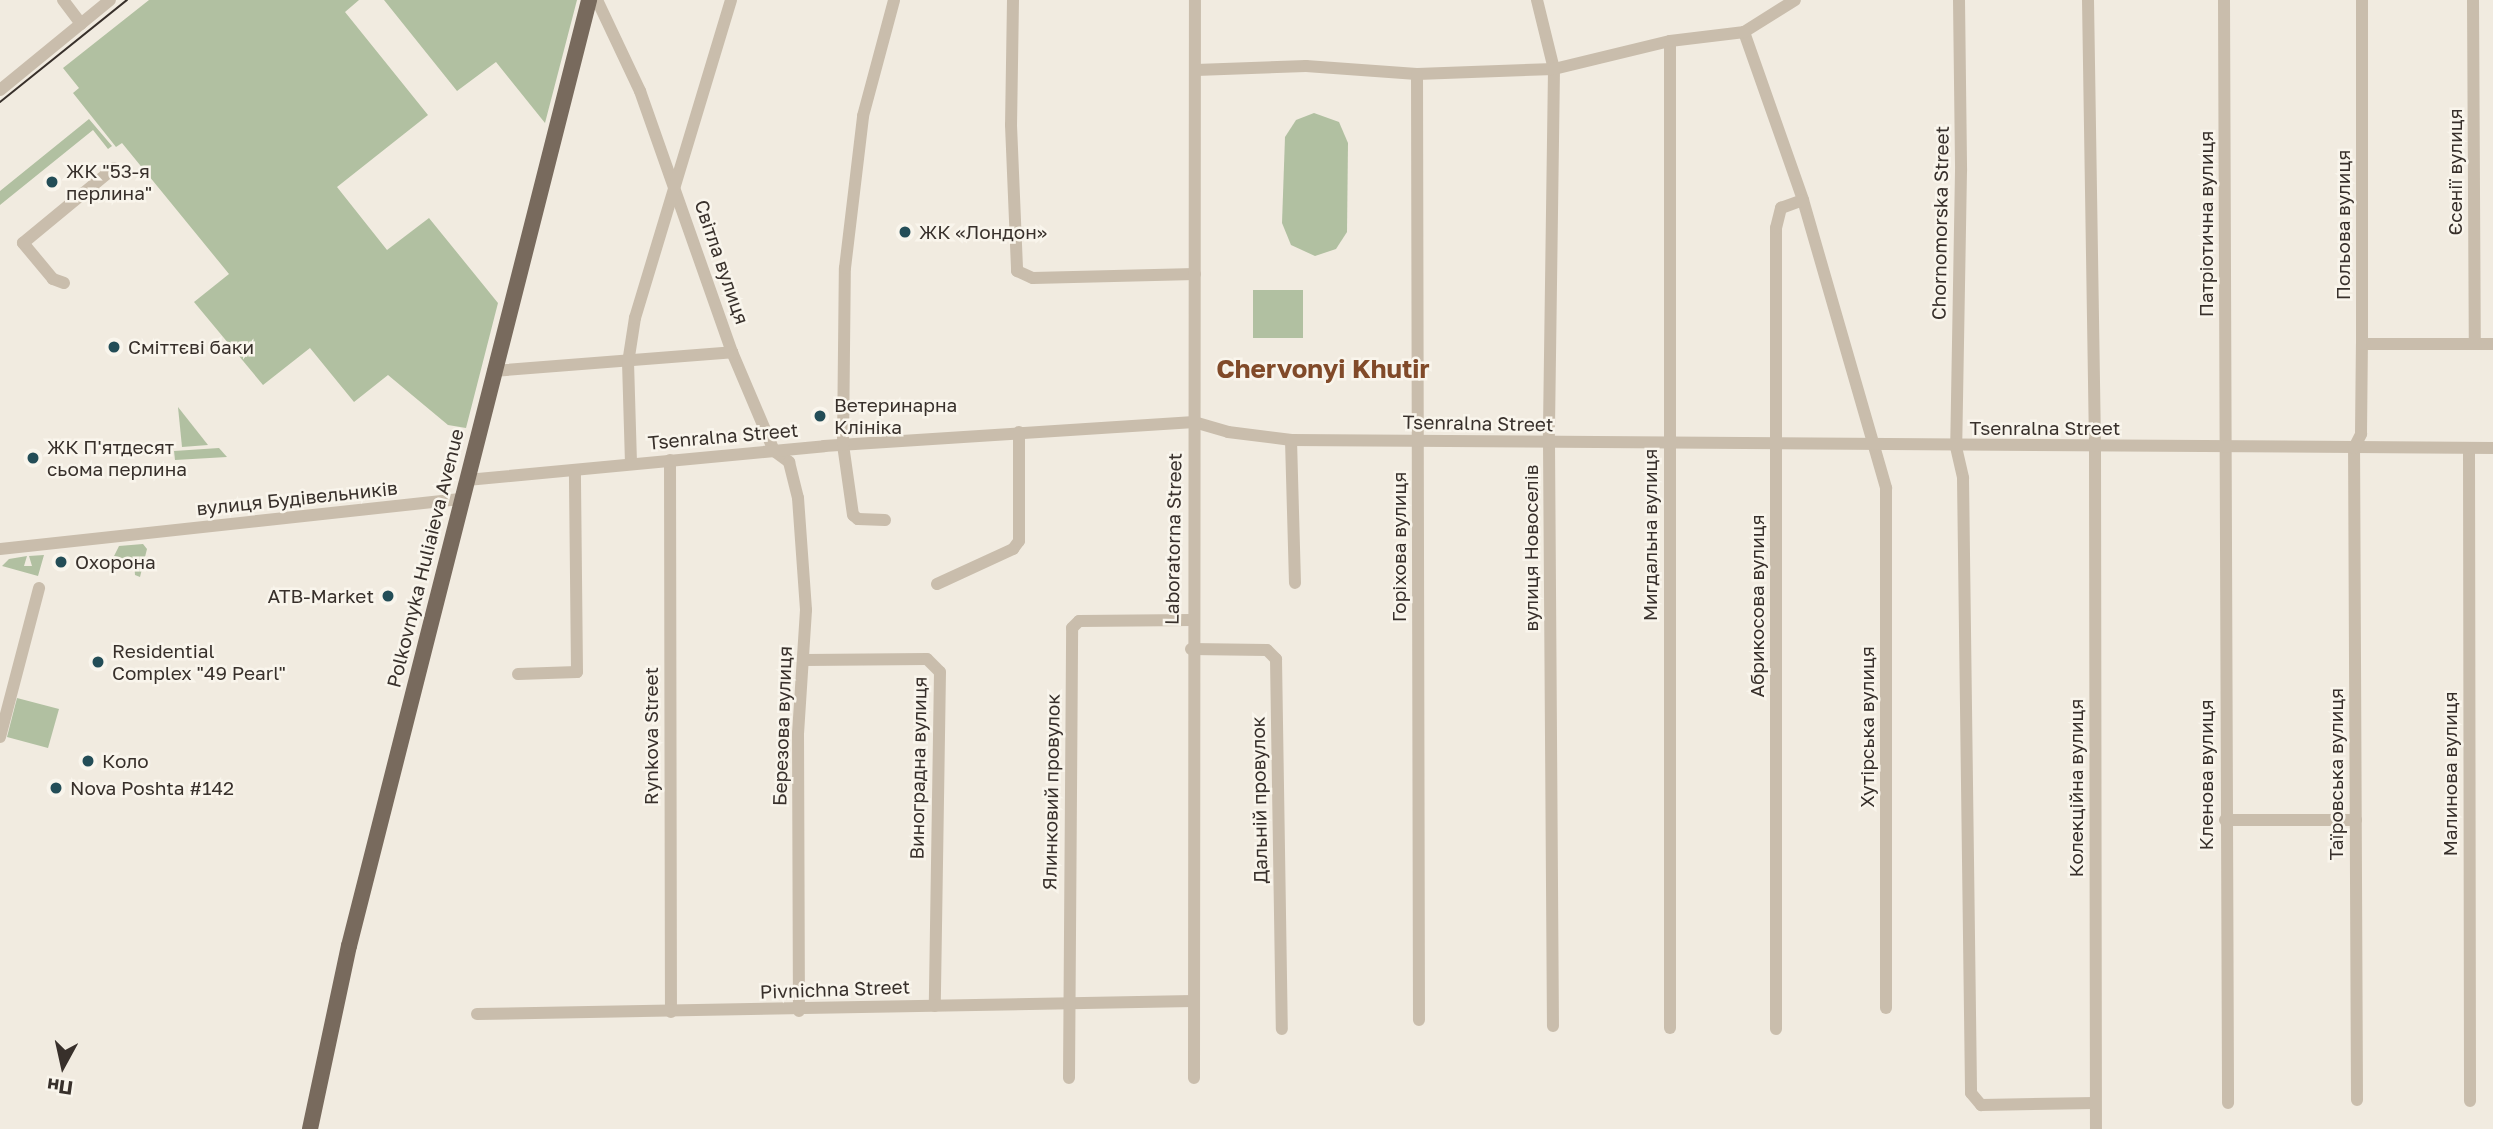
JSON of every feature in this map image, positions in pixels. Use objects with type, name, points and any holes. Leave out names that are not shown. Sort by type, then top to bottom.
[{"type":"main road","name":"Polkovnyka Huliaieva Avenue","points":[[310,1129],[349,946],[589,0]]},
{"type":"street","points":[[63,0],[81,24]]},
{"type":"street","points":[[0,90],[110,0]]},
{"type":"street","points":[[597,0],[640,91],[677,188],[635,317],[628,360],[631,463]]},
{"type":"street","name":"Світла вулиця","points":[[731,0],[677,188],[732,352],[774,450]]},
{"type":"street","points":[[885,520],[858,519],[853,515],[843,445],[850,201],[863,116],[894,0]]},
{"type":"street","points":[[1013,0],[1011,125],[1017,271],[1032,278],[1195,274]]},
{"type":"street","name":"Laboratorna Street","points":[[1194,1078],[1191,620],[1195,0]]},
{"type":"street","name":"вулиця Новоселів","points":[[1537,0],[1554,69],[1549,443],[1553,1026]]},
{"type":"street","points":[[1196,70],[1306,66],[1417,74],[1554,69],[1670,41],[1744,32],[1795,0]]},
{"type":"street","name":"Chornomorska Street","points":[[1956,447],[1961,171],[1958,0]]},
{"type":"street","name":"Колекційна вулиця","points":[[2088,0],[2095,447],[2096,1129]]},
{"type":"street","name":"Патріотична вулиця","points":[[2224,0],[2226,447]]},
{"type":"street","name":"Польова вулиця","points":[[2354,447],[2361,434],[2362,0]]},
{"type":"street","name":"Єсенії вулиця","points":[[2473,0],[2475,344]]},
{"type":"street","points":[[1744,32],[1803,200],[1875,447]]},
{"type":"street","name":"Мигдальна вулиця","points":[[1670,41],[1670,1028]]},
{"type":"street","name":"Горіхова вулиця","points":[[1417,74],[1419,1020]]},
{"type":"street","points":[[64,283],[53,279],[23,243],[114,169]]},
{"type":"street","name":"Абрикосова вулиця","points":[[1776,1029],[1776,228],[1781,208],[1803,200]]},
{"type":"street","points":[[2362,344],[2493,344]]},
{"type":"street","points":[[493,371],[732,352]]},
{"type":"street","name":"Tsenralna Street","points":[[467,480],[774,450],[1194,422],[1228,432],[1291,440],[1777,447],[2493,448]]},
{"type":"street","points":[[937,584],[1013,549],[1019,541],[1019,432]]},
{"type":"street","points":[[1291,440],[1296,583]]},
{"type":"street","name":"Хутірська вулиця","points":[[1875,447],[1886,488],[1886,1008]]},
{"type":"street","points":[[1956,447],[1963,478],[1969,986],[1974,1101],[1981,1105],[2095,1103]]},
{"type":"street","name":"Кленова вулиця","points":[[2226,447],[2225,820],[2228,1103]]},
{"type":"street","name":"Таїровська вулиця","points":[[2354,447],[2357,1100]]},
{"type":"street","name":"Малинова вулиця","points":[[2469,448],[2470,1101]]},
{"type":"street","name":"Березова вулиця","points":[[774,450],[789,462],[798,498],[805,660],[798,733],[799,1011]]},
{"type":"street","name":"Rynkova Street","points":[[670,460],[671,1012]]},
{"type":"street","points":[[518,674],[577,672],[575,470]]},
{"type":"street","name":"вулиця Будівельників","points":[[0,549],[462,499]]},
{"type":"street","points":[[0,737],[39,587]]},
{"type":"street","name":"Ялинковий провулок","points":[[1069,1078],[1072,628],[1079,621],[1191,620]]},
{"type":"street","name":"Дальній провулок","points":[[1191,649],[1267,650],[1276,659],[1282,1029]]},
{"type":"street","name":"Виноградна вулиця","points":[[805,660],[927,659],[940,671],[935,1006]]},
{"type":"street","points":[[2225,820],[2356,820]]},
{"type":"street","name":"Pivnichna Street","points":[[477,1014],[799,1011],[1193,1001]]},
{"type":"green space","points":[[149,0],[359,0],[345,12],[428,115],[337,187],[387,250],[429,218],[498,303],[466,428],[448,425],[388,375],[354,402],[310,348],[263,385],[194,302],[229,274],[122,143],[116,147],[73,93],[79,88],[63,68]]},
{"type":"green space","points":[[384,0],[577,0],[545,123],[496,62],[457,91]]},
{"type":"green space","points":[[1314,113],[1339,122],[1348,143],[1347,232],[1336,249],[1315,256],[1291,245],[1282,223],[1285,137],[1296,120]]},
{"type":"green space","points":[[89,119],[112,146],[108,149],[93,130],[0,205],[0,191]]},
{"type":"green space","points":[[1253,290],[1303,290],[1303,338],[1253,338]]},
{"type":"green space","points":[[178,407],[208,445],[182,447]]},
{"type":"green space","points":[[219,448],[227,457],[175,460],[174,451]]},
{"type":"green space","points":[[143,544],[147,549],[140,577],[135,575],[134,561],[114,556],[119,546]]},
{"type":"green space","points":[[44,555],[38,576],[2,566],[9,559],[27,556],[24,566],[32,566],[29,556]]},
{"type":"green space","points":[[17,698],[59,709],[48,748],[7,737]]},
{"type":"tram line","points":[[0,102],[127,0]]},
{"type":"place","name":"ЖК \"53-я перлина\"","points":[[52,182]]},
{"type":"place","name":"ЖК «Лондон»","points":[[905,232]]},
{"type":"place","name":"Сміттєві баки","points":[[114,347]]},
{"type":"place","name":"Ветеринарна Клініка","points":[[820,416]]},
{"type":"place","name":"ЖК П'ятдесят сьома перлина","points":[[33,458]]},
{"type":"place","name":"Охорона","points":[[61,562]]},
{"type":"place","name":"ATB-Market","points":[[388,596]]},
{"type":"place","name":"Residential Complex \"49 Pearl\"","points":[[98,662]]},
{"type":"place","name":"Коло","points":[[88,761]]},
{"type":"place","name":"Nova Poshta #142","points":[[56,788]]},
{"type":"district","name":"Chervonyi Khutir","points":[[1323,369]]}]
